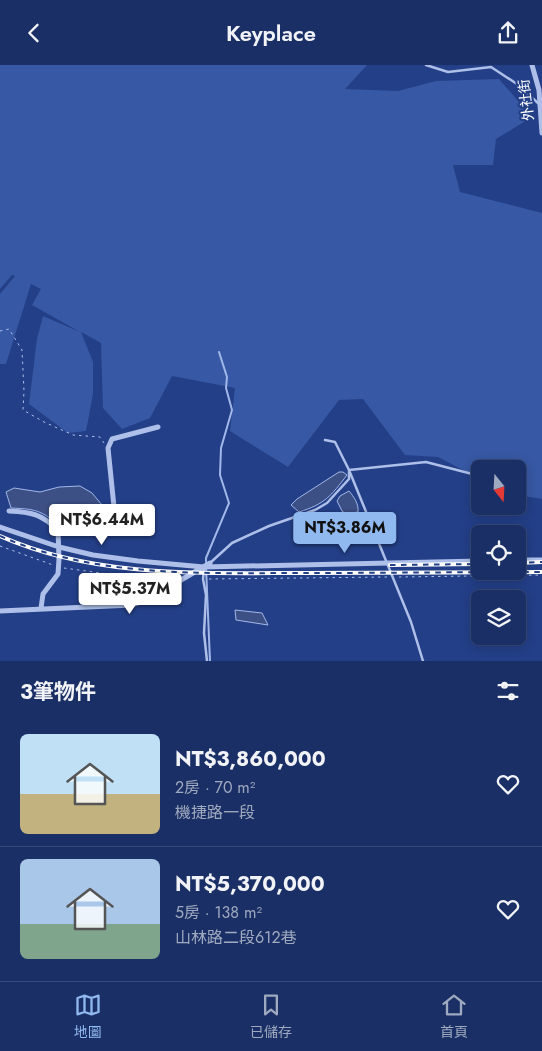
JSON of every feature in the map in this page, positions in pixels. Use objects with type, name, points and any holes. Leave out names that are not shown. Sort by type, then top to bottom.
[{"type":"street","name":"外社街","points":[[532,65],[539,90],[541,106],[540,130],[542,133]]},
{"type":"street","points":[[58,531],[98,526],[114,507],[108,448],[112,439],[158,427]]},
{"type":"street","points":[[9,511],[30,512],[46,519],[58,531],[58,573],[43,594],[41,608]]},
{"type":"street","points":[[0,527],[59,547],[93,555],[204,567]]},
{"type":"street","points":[[526,560],[542,560]]},
{"type":"street","points":[[0,611],[132,605],[147,599],[210,565],[471,561]]},
{"type":"lane","points":[[426,65],[448,72],[492,67],[541,106]]},
{"type":"lane","points":[[324,440],[335,442],[349,470],[412,622],[423,661]]},
{"type":"lane","points":[[349,470],[426,462],[471,474]]},
{"type":"lane","points":[[210,565],[232,543],[269,526],[315,510],[327,503],[349,479],[349,470]]},
{"type":"lane","points":[[204,567],[203,579],[206,595],[204,633],[207,661]]},
{"type":"path","points":[[0,331],[9,329],[22,350],[23,410],[73,435],[100,437],[108,448]]},
{"type":"path","points":[[0,546],[58,567],[137,578],[182,579]]},
{"type":"path","points":[[210,579],[542,575]]},
{"type":"shaded area","points":[[0,65],[367,65],[345,89],[398,91],[436,81],[499,79],[532,117],[496,139],[493,165],[453,165],[460,192],[542,213],[542,499],[526,496],[526,460],[471,460],[471,474],[438,457],[405,455],[363,399],[339,400],[288,467],[230,431],[235,388],[172,376],[150,418],[122,429],[103,408],[101,343],[81,332],[93,362],[93,394],[86,431],[68,433],[29,404],[37,339],[43,316],[80,332],[32,305],[41,289],[31,284],[6,364],[0,364],[0,294],[15,276],[12,275],[0,289]]},
{"type":"shaded area","points":[[339,472],[347,475],[327,498],[315,506],[299,512],[291,505],[297,499]]},
{"type":"shaded area","points":[[80,486],[92,493],[107,511],[94,523],[60,526],[37,511],[11,508],[6,492],[14,488],[40,492],[59,487]]},
{"type":"shaded area","points":[[349,491],[357,503],[358,512],[346,514],[342,511],[337,501],[340,496]]},
{"type":"shaded area","points":[[235,610],[262,613],[268,625],[236,620]]},
{"type":"waterway","points":[[206,562],[229,503],[220,475],[221,448],[232,410],[226,388],[227,377],[219,352]]},
{"type":"waterway","points":[[206,567],[210,661]]},
{"type":"railway","points":[[0,536],[36,550],[73,559],[149,570],[226,573],[542,572]]},
{"type":"railway","points":[[526,563],[542,562]]},
{"type":"railway","points":[[390,565],[471,564]]}]
